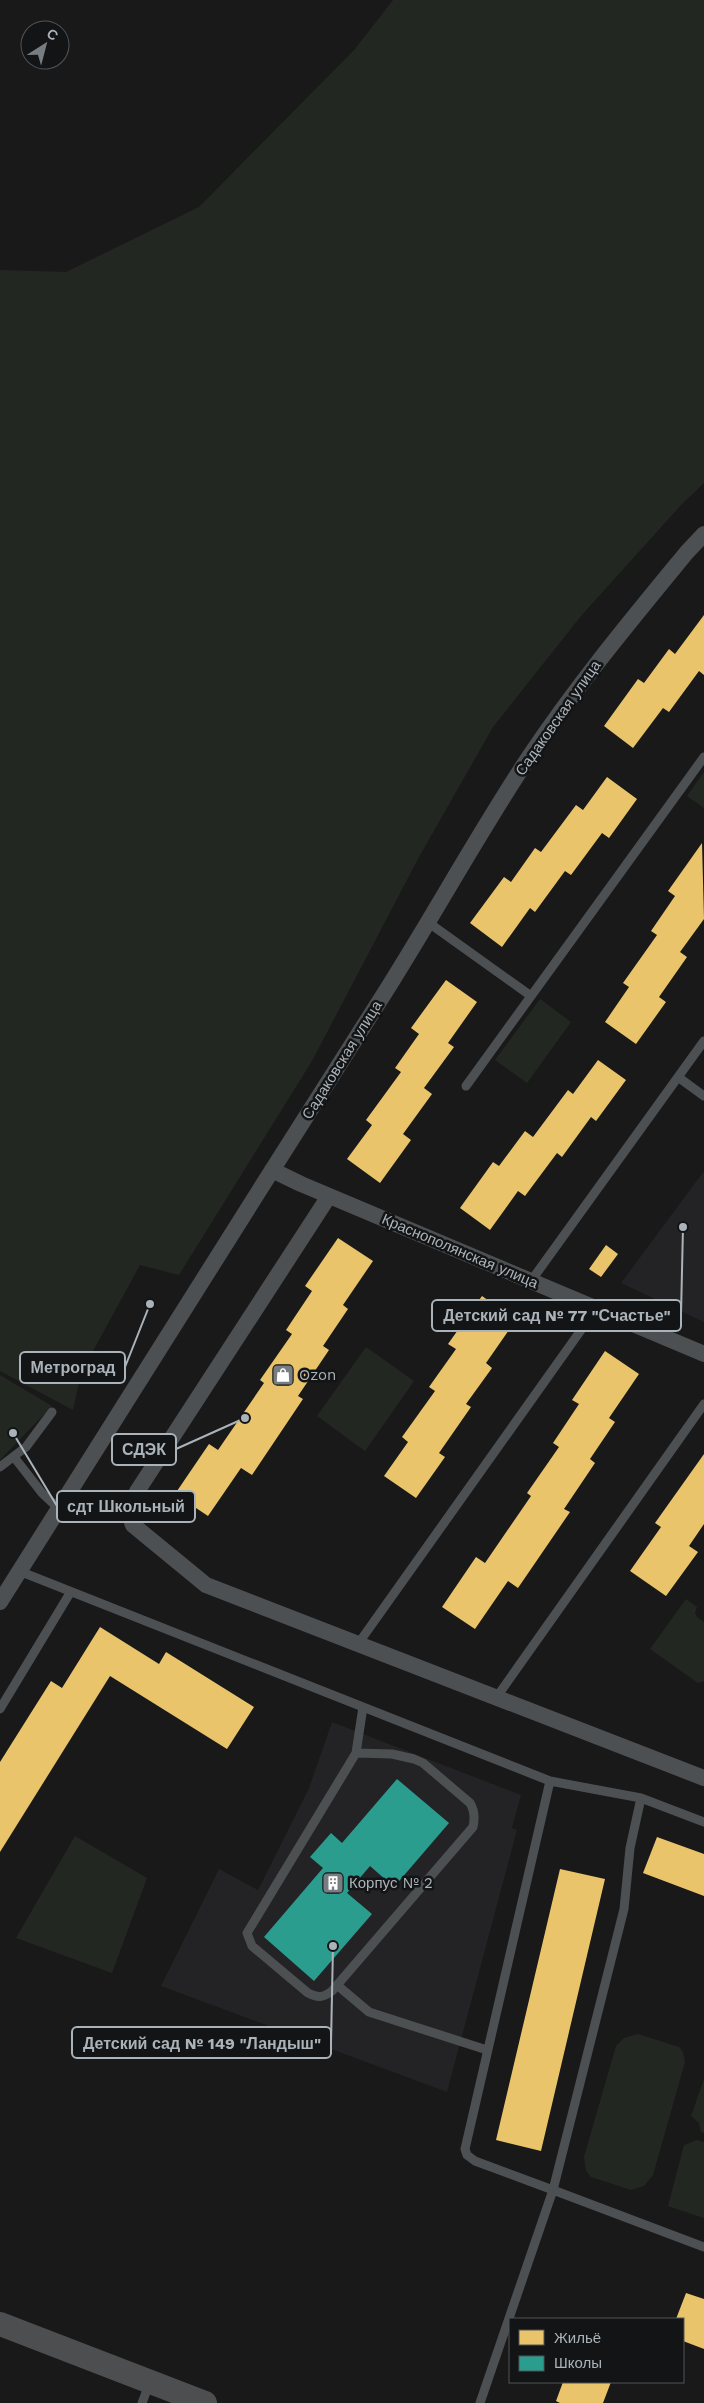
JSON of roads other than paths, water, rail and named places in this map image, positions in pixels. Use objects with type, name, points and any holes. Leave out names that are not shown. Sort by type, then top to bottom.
[{"type":"main road","points":[[0,2324],[146,2392],[205,2403]]},
{"type":"street","name":"Садаковская улица","points":[[0,1602],[429,923],[479,837],[536,747],[592,668],[687,552],[704,534]]},
{"type":"street","name":"Краснополянская улица","points":[[272,1170],[329,1196],[704,1354]]},
{"type":"street","points":[[329,1196],[138,1490],[129,1508],[129,1515],[133,1525],[206,1585],[704,1778]]},
{"type":"lane","points":[[466,1086],[704,757]]},
{"type":"lane","points":[[429,923],[531,996]]},
{"type":"lane","points":[[531,1281],[704,1041]]},
{"type":"lane","points":[[678,1077],[704,1096]]},
{"type":"lane","points":[[358,1644],[596,1309]]},
{"type":"lane","points":[[496,1698],[704,1404]]},
{"type":"lane","points":[[0,1467],[26,1447],[52,1412]]},
{"type":"lane","points":[[14,1456],[42,1493],[59,1508]]},
{"type":"lane","points":[[19,1571],[70,1593],[550,1781],[641,1798],[704,1822]]},
{"type":"lane","points":[[0,1709],[70,1593]]},
{"type":"lane","points":[[356,1753],[401,1755],[423,1763],[470,1803],[475,1819],[473,1828],[337,1985],[325,1996],[317,1998],[308,1994],[252,1946],[247,1933],[356,1753],[363,1707]]},
{"type":"lane","points":[[550,1781],[466,2141],[465,2149],[467,2156],[475,2161],[704,2247]]},
{"type":"lane","points":[[509,2318],[553,2190],[624,1909],[630,1848],[641,1798]]},
{"type":"lane","points":[[337,1985],[369,2012],[487,2050]]},
{"type":"lane","points":[[480,2403],[509,2318]]},
{"type":"place","name":"Детский сад № 77 \"Счастье\"","points":[[683,1227]]},
{"type":"place","name":"Метроград","points":[[150,1304]]},
{"type":"place","name":"Ozon","points":[[283,1375]]},
{"type":"place","name":"СДЭК","points":[[245,1418]]},
{"type":"place","name":"сдт Школьный","points":[[13,1433]]},
{"type":"place","name":"Корпус № 2","points":[[333,1883]]},
{"type":"place","name":"Детский сад № 149 \"Ландыш\"","points":[[333,1946]]}]
